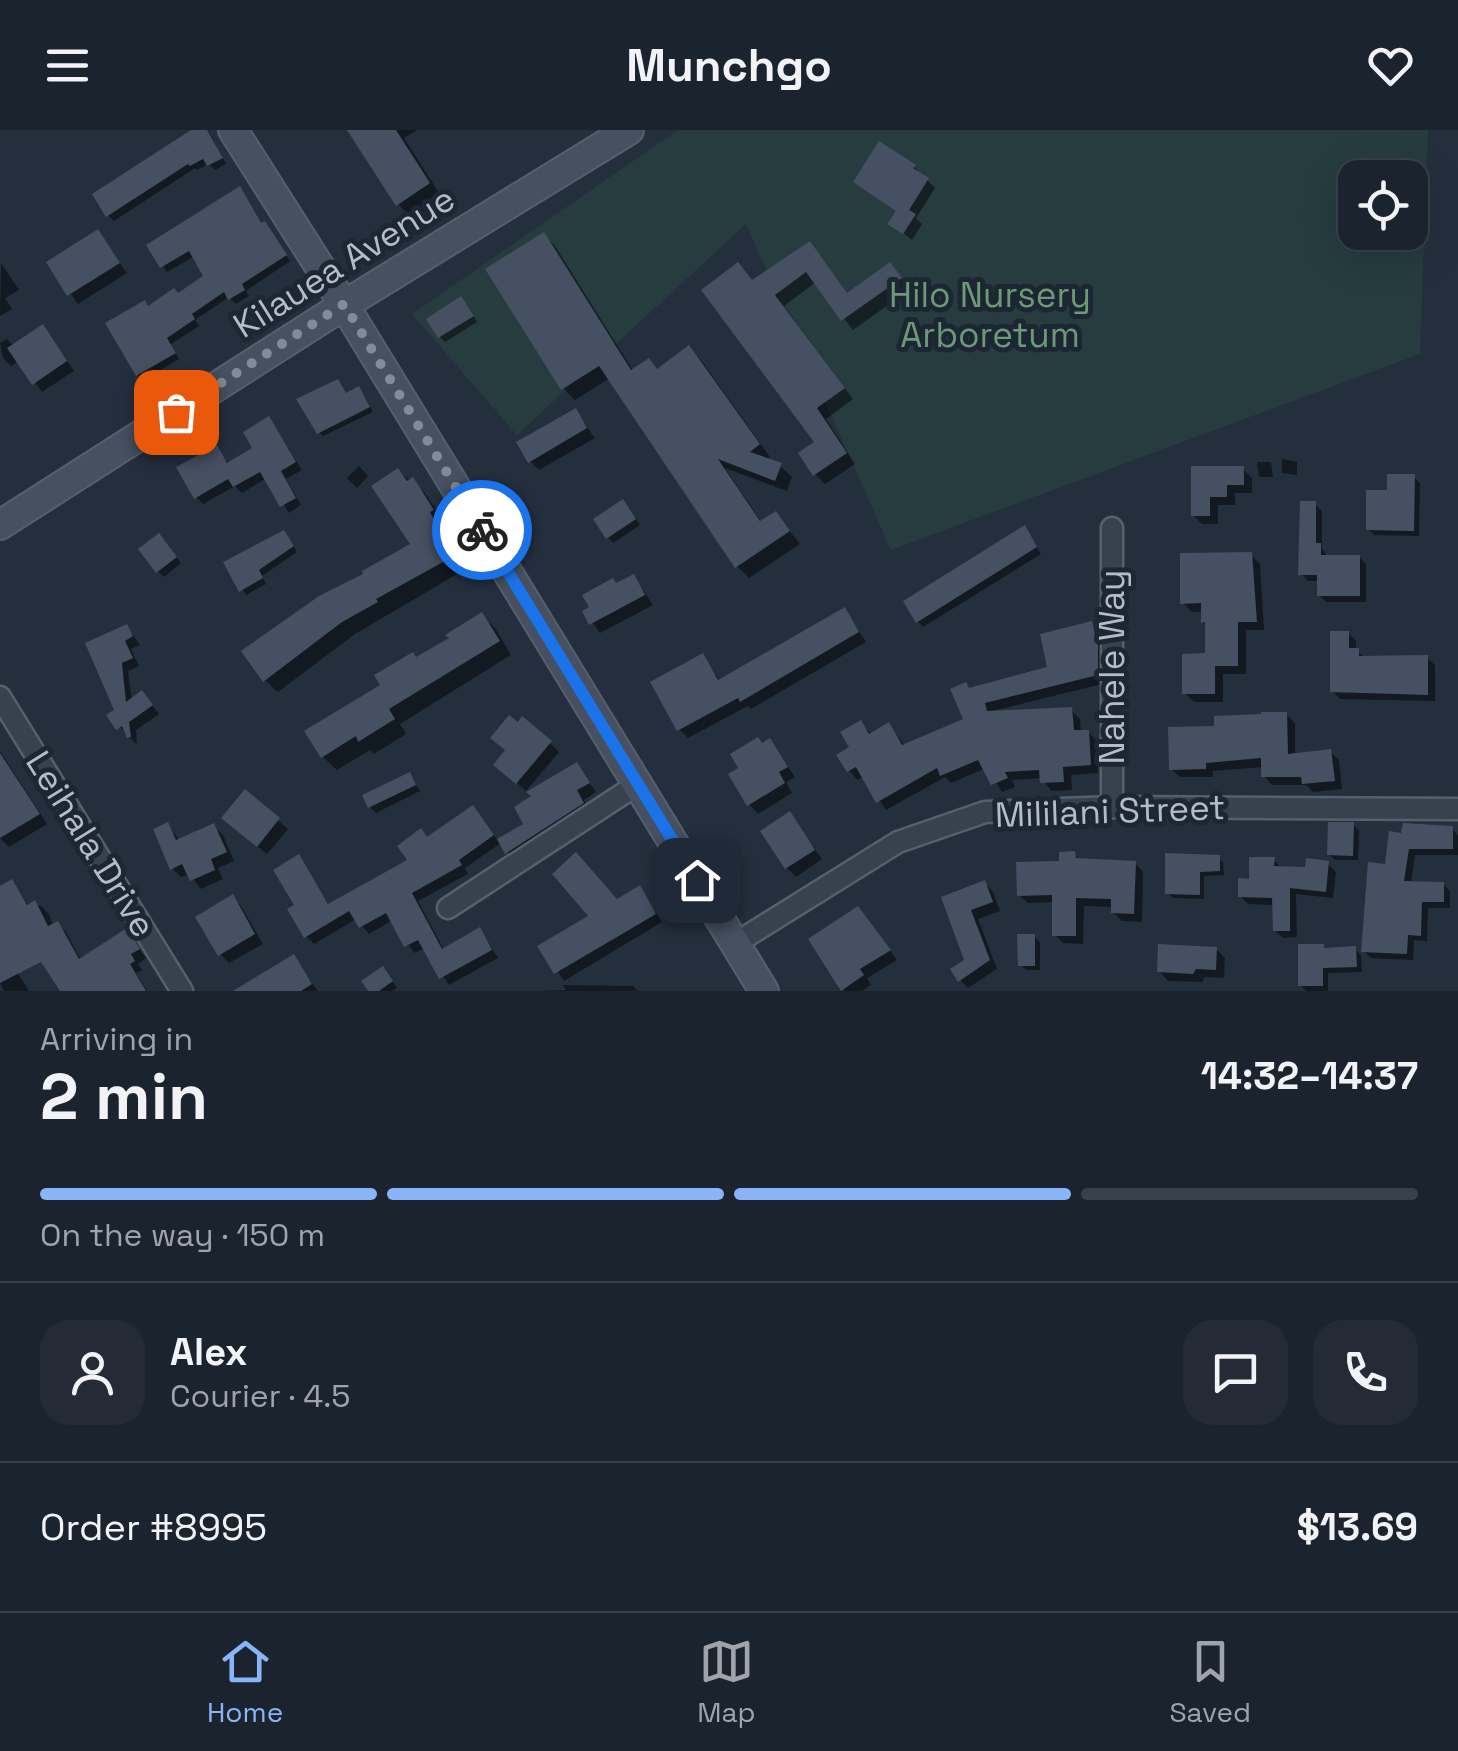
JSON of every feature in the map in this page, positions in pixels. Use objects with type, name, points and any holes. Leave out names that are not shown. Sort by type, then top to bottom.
[{"type":"street","points":[[233,130],[344,304],[764,991]]},
{"type":"street","name":"Kilauea Avenue","points":[[0,525],[344,304],[629,130]]},
{"type":"street","name":"Nahele Way","points":[[1112,528],[1112,807]]},
{"type":"street","name":"Leihala Drive","points":[[0,697],[182,991]]},
{"type":"street","points":[[448,908],[638,784]]},
{"type":"street","name":"Mililani Street","points":[[736,944],[898,842],[985,812],[1112,807],[1458,809]]},
{"type":"green space","name":"Hilo Nursery Arboretum","points":[[678,130],[1428,130],[1427,160],[1338,160],[1338,250],[1424,250],[1420,354],[891,550],[746,224],[517,435],[412,314]]},
{"type":"building","points":[[191,130],[207,130],[223,158],[207,166],[203,159],[188,164],[106,217],[92,194]]},
{"type":"building","points":[[347,130],[396,130],[430,183],[396,206]]},
{"type":"building","points":[[879,141],[929,178],[909,210],[916,214],[903,234],[887,224],[896,211],[853,182]]},
{"type":"building","points":[[240,186],[261,223],[265,221],[287,255],[242,284],[245,290],[228,300],[224,292],[192,314],[195,319],[167,338],[176,353],[136,376],[105,323],[145,300],[148,306],[174,288],[178,293],[203,276],[189,251],[160,268],[146,245]]},
{"type":"building","points":[[98,229],[120,263],[67,296],[46,262]]},
{"type":"building","points":[[544,232],[631,370],[649,358],[657,369],[689,345],[760,444],[750,452],[782,463],[775,481],[718,459],[760,521],[776,511],[790,531],[735,568],[599,366],[561,390],[485,269]]},
{"type":"building","points":[[810,241],[847,293],[890,262],[902,278],[841,321],[806,272],[775,295],[845,388],[817,408],[847,453],[813,476],[798,453],[814,442],[701,290],[738,262],[752,280]]},
{"type":"building","points":[[461,296],[474,316],[438,338],[426,319]]},
{"type":"building","points":[[43,324],[67,361],[32,385],[7,348]]},
{"type":"building","points":[[338,379],[346,393],[359,386],[370,407],[317,434],[296,399]]},
{"type":"building","points":[[576,408],[587,428],[528,463],[516,442]]},
{"type":"building","points":[[269,416],[296,462],[281,471],[296,498],[280,507],[260,472],[233,487],[228,479],[194,499],[176,467],[217,445],[227,463],[252,448],[243,432]]},
{"type":"building","points":[[1191,466],[1244,466],[1244,485],[1227,485],[1227,497],[1210,497],[1210,516],[1191,516]]},
{"type":"building","points":[[398,468],[407,481],[413,477],[434,510],[430,512],[454,556],[376,599],[378,602],[342,622],[263,682],[241,651],[319,596],[410,544],[371,486]]},
{"type":"building","points":[[1387,474],[1415,474],[1414,531],[1366,530],[1366,490],[1387,490]]},
{"type":"building","points":[[623,499],[636,519],[606,539],[593,519]]},
{"type":"building","points":[[1300,501],[1316,501],[1316,543],[1321,543],[1321,555],[1360,555],[1360,596],[1317,596],[1317,575],[1298,575]]},
{"type":"building","points":[[1025,525],[1037,547],[916,623],[903,601]]},
{"type":"building","points":[[284,530],[294,546],[259,570],[263,578],[239,592],[223,562]]},
{"type":"building","points":[[159,533],[177,557],[156,573],[138,549]]},
{"type":"building","points":[[1252,552],[1257,622],[1238,622],[1238,666],[1215,666],[1215,694],[1182,694],[1182,654],[1205,653],[1205,622],[1201,623],[1201,603],[1180,604],[1180,553]]},
{"type":"building","points":[[634,574],[645,595],[589,625],[582,611],[589,607],[582,595],[613,578],[616,583]]},
{"type":"building","points":[[845,607],[859,632],[740,702],[738,698],[677,731],[650,682],[703,653],[718,680]]},
{"type":"building","points":[[482,612],[500,641],[389,709],[395,719],[358,742],[356,736],[321,758],[304,731],[380,685],[374,675],[413,652],[416,657],[449,638],[445,635]]},
{"type":"building","points":[[1092,621],[1098,646],[1098,675],[985,703],[987,711],[1072,707],[1074,730],[1089,730],[1091,765],[1063,767],[1064,782],[1040,783],[1039,770],[1005,772],[1008,778],[991,785],[978,760],[940,776],[937,768],[876,803],[856,767],[847,772],[836,755],[849,747],[840,732],[861,720],[869,734],[889,722],[902,745],[963,719],[950,689],[966,682],[969,688],[1047,667],[1040,634]]},
{"type":"building","points":[[127,624],[133,636],[125,641],[133,658],[122,663],[126,702],[142,690],[153,705],[129,722],[131,737],[127,738],[122,726],[116,730],[106,715],[114,710],[85,643]]},
{"type":"building","points":[[1330,631],[1349,631],[1349,648],[1359,648],[1359,656],[1428,655],[1428,695],[1330,692]]},
{"type":"building","points":[[1287,712],[1288,754],[1331,749],[1335,781],[1302,784],[1301,777],[1261,777],[1261,758],[1206,763],[1206,769],[1169,770],[1168,727],[1214,726],[1214,716]]},
{"type":"building","points":[[509,715],[518,722],[522,716],[552,741],[516,784],[493,765],[505,750],[490,738]]},
{"type":"building","points":[[758,737],[762,743],[770,738],[788,767],[779,772],[785,783],[747,806],[728,774],[738,768],[730,754]]},
{"type":"building","points":[[0,753],[40,814],[0,838]]},
{"type":"building","points":[[577,762],[590,783],[577,790],[584,803],[505,854],[497,839],[523,824],[514,807],[531,796],[526,792]]},
{"type":"building","points":[[410,772],[416,785],[368,808],[362,795]]},
{"type":"building","points":[[245,789],[280,818],[257,847],[221,818]]},
{"type":"building","points":[[473,805],[494,835],[459,860],[462,865],[412,893],[442,949],[480,927],[492,950],[439,979],[418,940],[404,947],[386,913],[359,928],[349,911],[304,938],[287,909],[294,905],[273,870],[299,854],[328,904],[407,860],[397,846],[421,828],[427,837]]},
{"type":"building","points":[[790,811],[815,850],[785,869],[760,831]]},
{"type":"building","points":[[168,822],[176,840],[214,823],[227,852],[211,859],[215,870],[190,881],[182,864],[170,870],[153,829]]},
{"type":"building","points":[[1328,822],[1354,822],[1353,856],[1327,855]]},
{"type":"building","points":[[1403,823],[1453,826],[1453,849],[1409,849],[1404,881],[1444,882],[1444,902],[1422,902],[1421,936],[1408,935],[1407,954],[1361,952],[1368,862],[1385,864],[1389,831],[1401,833]]},
{"type":"building","points":[[1075,851],[1076,858],[1136,861],[1134,914],[1111,913],[1111,899],[1076,898],[1076,936],[1052,936],[1052,895],[1017,896],[1016,862],[1059,861],[1059,852]]},
{"type":"building","points":[[576,852],[617,899],[640,885],[656,914],[554,974],[537,946],[588,916],[552,874]]},
{"type":"building","points":[[1165,853],[1220,855],[1220,871],[1200,872],[1200,895],[1165,894]]},
{"type":"building","points":[[1249,857],[1275,857],[1274,866],[1305,867],[1306,858],[1329,861],[1326,892],[1290,888],[1290,931],[1273,931],[1272,898],[1238,897],[1238,878],[1249,879]]},
{"type":"building","points":[[12,879],[27,905],[35,900],[48,926],[58,921],[79,959],[127,928],[140,949],[131,954],[135,961],[130,964],[146,991],[60,991],[41,962],[0,983],[0,886]]},
{"type":"building","points":[[985,880],[993,902],[971,910],[990,960],[958,982],[950,969],[964,960],[941,897]]},
{"type":"building","points":[[233,894],[255,934],[218,956],[195,917]]},
{"type":"building","points":[[858,906],[891,950],[860,969],[864,975],[841,991],[808,939]]},
{"type":"building","points":[[1017,934],[1035,934],[1035,966],[1018,966]]},
{"type":"building","points":[[1158,944],[1217,947],[1216,970],[1196,969],[1193,974],[1157,972]]},
{"type":"building","points":[[1298,944],[1324,944],[1324,948],[1356,946],[1357,967],[1323,968],[1323,986],[1298,986]]},
{"type":"building","points":[[294,954],[312,984],[301,991],[233,991]]},
{"type":"building","points":[[383,966],[393,981],[379,991],[368,991],[361,981]]},
{"type":"way so far","points":[[176,412],[344,304],[482,530]]},
{"type":"route","points":[[482,530],[697,880]]}]
